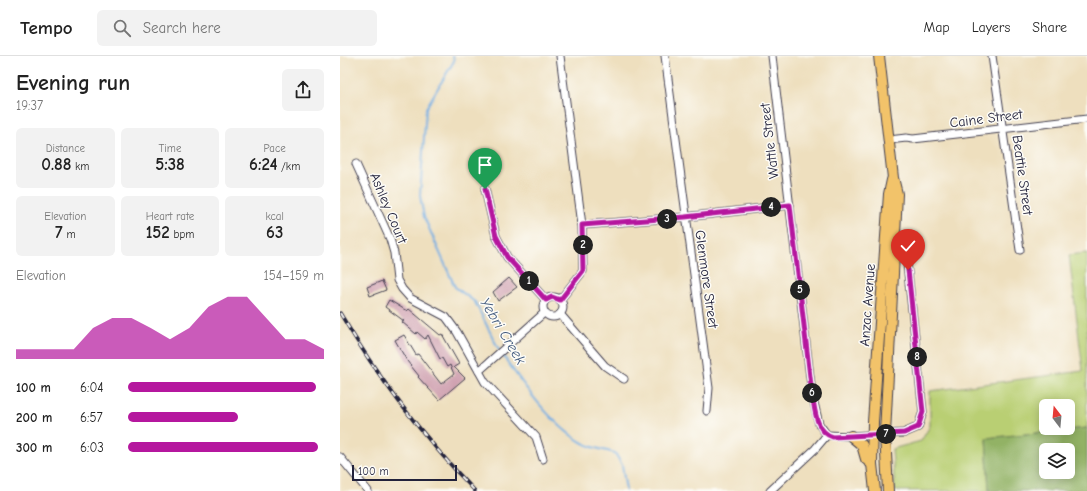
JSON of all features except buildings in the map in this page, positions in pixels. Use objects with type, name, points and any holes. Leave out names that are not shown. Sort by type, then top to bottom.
[{"type":"highway","name":"Anzac Avenue","points":[[879,56],[892,178],[897,194],[885,434],[888,491]]},
{"type":"highway","name":"Anzac Avenue","points":[[875,491],[872,464],[873,434],[889,194],[892,178]]},
{"type":"highway","points":[[851,436],[862,445],[866,459],[872,464]]},
{"type":"street","points":[[560,56],[582,225],[583,271],[560,300]]},
{"type":"street","name":"Glenmore Street","points":[[665,56],[685,217],[709,388],[708,411]]},
{"type":"street","name":"Wattle Street","points":[[772,56],[812,394],[819,424],[827,435]]},
{"type":"street","name":"Beattie Street","points":[[992,56],[1020,250]]},
{"type":"street","name":"Caine Street","points":[[889,140],[906,138],[913,140],[1087,119]]},
{"type":"street","name":"Ashley Court","points":[[356,164],[390,239],[394,253],[397,280],[402,289],[410,298],[446,317],[457,332],[485,382],[536,437],[543,458]]},
{"type":"street","points":[[485,189],[496,236],[507,257],[546,300]]},
{"type":"street","points":[[582,225],[685,217],[790,205]]},
{"type":"street","points":[[770,491],[815,449],[827,435],[851,436],[885,434],[909,431],[918,427],[921,420],[922,403],[909,307],[906,254],[896,236]]},
{"type":"street","points":[[552,297],[560,300],[563,306],[560,314],[552,318],[544,313],[543,304],[546,300],[552,297]]},
{"type":"street","points":[[479,371],[544,313]]},
{"type":"street","points":[[560,314],[605,366],[624,379]]},
{"type":"street","points":[[340,457],[368,491]]},
{"type":"green space","points":[[1087,253],[1087,428],[1075,429],[1075,399],[1039,399],[1039,433],[986,438],[989,491],[895,491],[892,449],[921,441],[930,426],[930,391],[1083,371],[1069,255]]},
{"type":"green space","points":[[1087,428],[1087,491],[989,491],[986,438],[1039,433],[1039,435],[1075,435],[1075,429]]},
{"type":"waterway","name":"Yebri Creek","points":[[453,56],[454,61],[426,108],[420,196],[424,217],[455,287],[475,302],[499,350]]},
{"type":"waterway","name":"Yebri Creek","points":[[502,354],[538,403],[560,426],[587,445],[615,453],[622,465],[626,491]]},
{"type":"railway","points":[[340,313],[370,361],[402,406],[437,450],[475,491]]},
{"type":"route","points":[[485,189],[496,236],[507,257],[546,300],[552,297],[560,300],[583,271],[582,225],[685,217],[790,205],[812,394],[819,424],[827,435],[833,437],[904,433],[918,427],[923,412],[908,270]]}]
